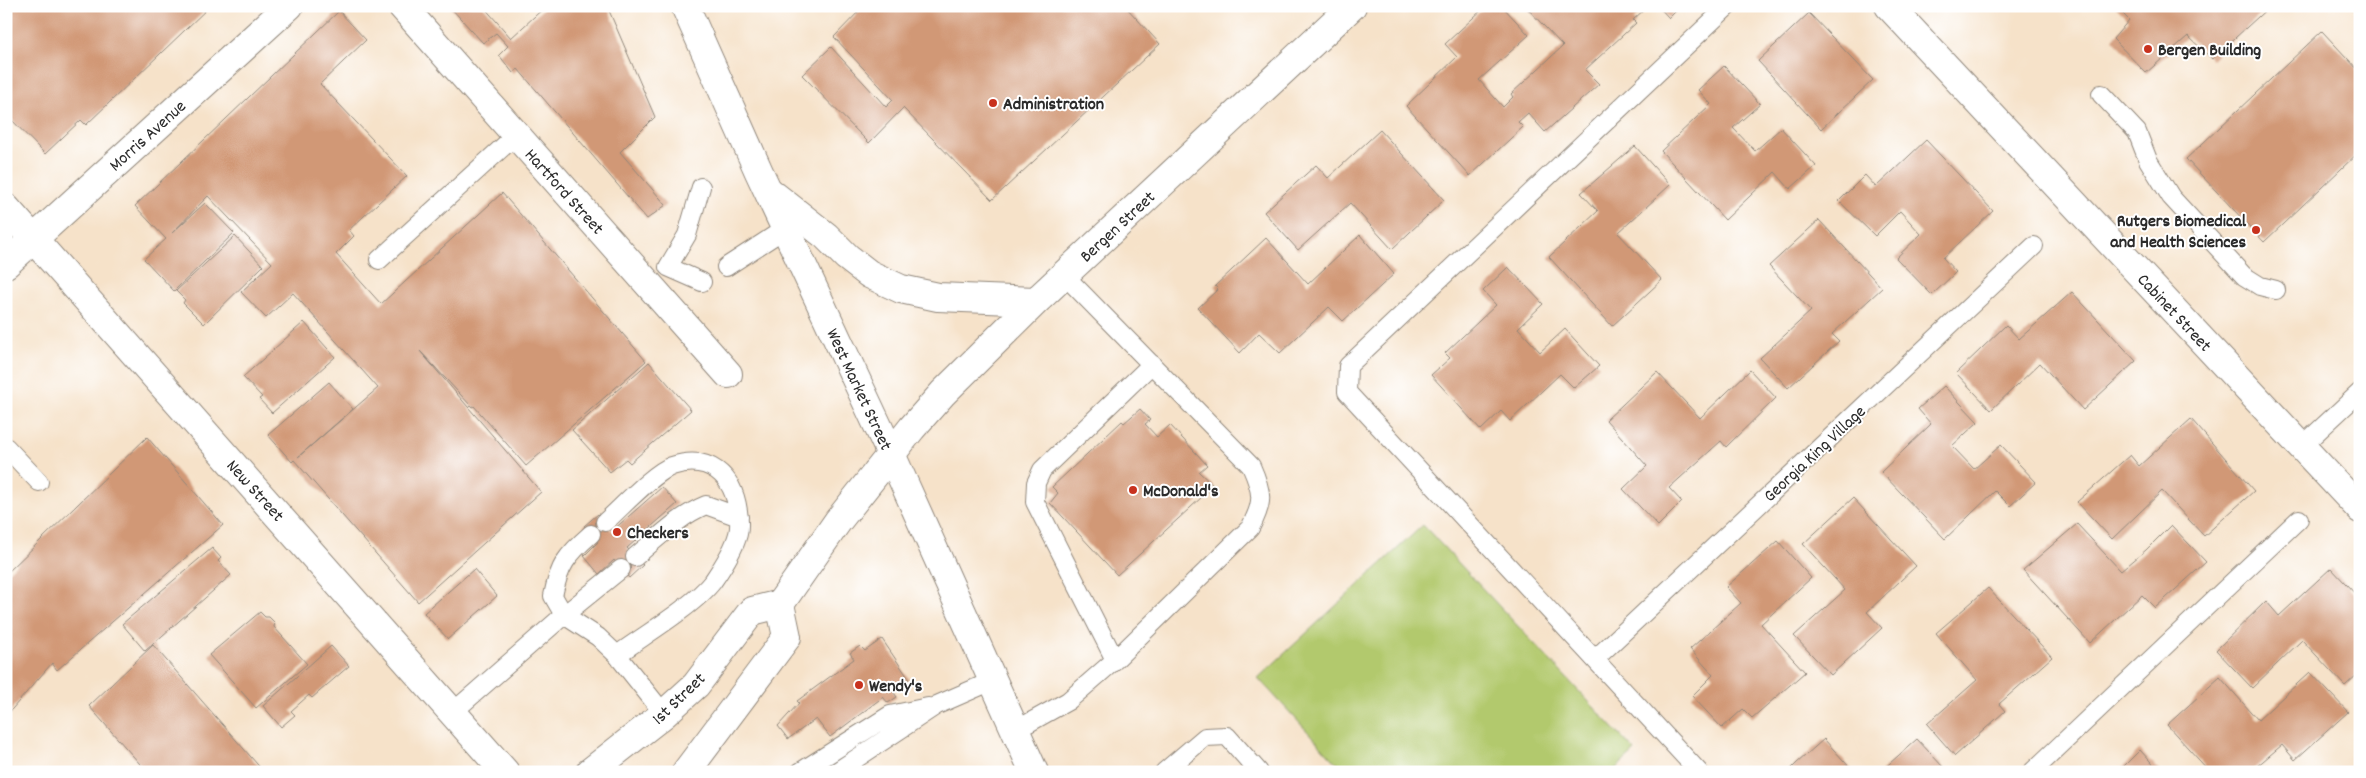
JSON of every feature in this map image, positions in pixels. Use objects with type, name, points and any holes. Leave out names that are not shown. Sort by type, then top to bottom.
[{"type":"main road","name":"Morris Avenue","points":[[6,264],[289,6]]},
{"type":"main road","name":"Hartford Street","points":[[402,6],[516,136],[658,275],[728,374]]},
{"type":"main road","name":"West Market Street","points":[[685,6],[891,454],[1034,772]]},
{"type":"main road","name":"Bergen Street","points":[[891,454],[932,404],[1036,302],[1352,6]]},
{"type":"main road","name":"Cabinet Street","points":[[1888,6],[2360,509]]},
{"type":"main road","points":[[770,192],[826,236],[847,257],[869,274],[901,289],[938,297],[1036,302]]},
{"type":"main road","name":"New Street","points":[[6,208],[506,772]]},
{"type":"main road","points":[[686,772],[787,637],[780,604],[838,521],[891,454]]},
{"type":"main road","name":"1st Street","points":[[590,772],[664,714],[696,685],[752,611],[780,604]]},
{"type":"lane","points":[[1698,772],[1347,392],[1348,366],[1728,6]]},
{"type":"lane","points":[[2101,94],[2137,132],[2148,160],[2171,197],[2244,276],[2260,286],[2276,290]]},
{"type":"lane","points":[[379,260],[516,136]]},
{"type":"lane","points":[[701,187],[687,235],[658,275],[702,282]]},
{"type":"lane","points":[[726,267],[786,228]]},
{"type":"lane","name":"Georgia King Village","points":[[1595,659],[2034,246]]},
{"type":"lane","points":[[1016,730],[1068,701],[1115,660],[1250,528],[1260,508],[1260,485],[1251,466],[1065,276]]},
{"type":"lane","points":[[1115,660],[1035,502],[1036,483],[1042,470],[1152,364]]},
{"type":"lane","points":[[2301,446],[2360,392]]},
{"type":"lane","points":[[6,447],[39,482]]},
{"type":"lane","points":[[605,522],[664,470],[686,463],[708,466],[724,476],[736,496],[738,534],[712,582],[693,600],[617,655]]},
{"type":"lane","points":[[635,557],[686,515],[706,505],[738,517]]},
{"type":"lane","points":[[2032,772],[2299,519]]},
{"type":"lane","points":[[591,534],[576,548],[558,573],[553,596],[564,615],[598,637],[617,655],[664,714]]},
{"type":"lane","points":[[454,712],[564,615],[621,569]]},
{"type":"lane","points":[[836,772],[937,705],[992,681]]},
{"type":"lane","points":[[800,772],[890,715],[937,705]]},
{"type":"lane","points":[[1164,772],[1204,737],[1227,736],[1259,772]]},
{"type":"green space","points":[[1423,525],[1635,751],[1612,772],[1345,772],[1258,678]]},
{"type":"building","points":[[6,6],[210,6],[86,125],[81,120],[45,154],[6,114]]},
{"type":"building","points":[[451,6],[483,6],[511,38],[546,6],[607,6],[655,117],[620,152],[666,205],[647,219],[518,69],[513,73],[499,55],[508,46],[496,33],[483,43]]},
{"type":"building","name":"Administration","points":[[864,6],[1125,6],[1160,44],[992,200],[903,108],[869,143],[802,75],[831,47],[886,107],[893,100],[834,37]]},
{"type":"building","points":[[1486,6],[1502,6],[1529,35],[1479,80],[1503,107],[1513,97],[1511,94],[1563,46],[1525,6],[1648,6],[1633,20],[1636,23],[1585,70],[1599,84],[1545,132],[1528,113],[1518,122],[1523,127],[1470,176],[1406,106],[1457,57],[1445,44]]},
{"type":"building","points":[[1658,6],[1681,6],[1669,18]]},
{"type":"building","name":"Bergen Building","points":[[2115,6],[2270,6],[2212,59],[2188,36],[2146,73],[2113,39],[2129,20]]},
{"type":"building","points":[[339,11],[366,40],[320,84],[407,176],[349,230],[354,236],[336,254],[381,304],[502,193],[646,361],[526,466],[474,406],[472,407],[420,351],[541,492],[418,602],[294,460],[292,462],[268,435],[329,382],[353,409],[298,457],[378,388],[293,293],[266,318],[241,292],[272,263],[208,196],[172,233],[205,203],[234,233],[174,291],[144,259],[166,239],[135,206]]},
{"type":"building","points":[[1809,13],[1873,80],[1821,129],[1758,61]]},
{"type":"building","points":[[2322,31],[2360,72],[2360,151],[2264,242],[2186,159]]},
{"type":"building","points":[[1724,66],[1760,104],[1733,128],[1755,151],[1781,128],[1816,166],[1790,189],[1775,172],[1725,220],[1661,151],[1711,104],[1698,90]]},
{"type":"building","points":[[1380,130],[1444,200],[1392,249],[1350,203],[1298,250],[1264,212],[1316,165],[1328,178]]},
{"type":"building","points":[[1926,140],[1993,211],[1943,258],[1956,272],[1932,295],[1896,258],[1921,234],[1900,211],[1875,236],[1839,201],[1865,175],[1876,187]]},
{"type":"building","points":[[1635,146],[1670,185],[1618,233],[1662,280],[1612,326],[1549,257],[1598,211],[1581,193]]},
{"type":"building","points":[[1819,220],[1882,288],[1832,334],[1839,341],[1788,388],[1760,358],[1811,311],[1769,266]]},
{"type":"building","points":[[1360,235],[1394,274],[1343,321],[1329,307],[1280,353],[1259,333],[1240,353],[1198,308],[1218,289],[1215,286],[1266,238],[1308,284]]},
{"type":"building","points":[[235,236],[263,266],[204,324],[183,303],[185,300],[176,291]]},
{"type":"building","points":[[1508,267],[1543,304],[1518,328],[1540,352],[1565,329],[1599,366],[1574,388],[1560,374],[1510,421],[1501,411],[1481,430],[1431,375],[1450,358],[1445,353],[1496,305],[1483,291]]},
{"type":"building","points":[[2072,292],[2136,361],[2083,410],[2040,363],[1991,410],[1956,373],[2006,325],[2019,339]]},
{"type":"building","points":[[304,322],[335,357],[272,413],[259,399],[262,397],[243,377]]},
{"type":"building","points":[[649,362],[691,410],[630,463],[626,459],[610,472],[572,430]]},
{"type":"building","points":[[1750,370],[1776,398],[1726,447],[1721,441],[1669,488],[1682,502],[1658,526],[1623,489],[1647,466],[1606,420],[1657,372],[1700,418]]},
{"type":"building","points":[[1944,386],[1978,422],[1952,446],[1974,469],[2001,445],[2036,482],[2010,506],[1995,491],[1945,539],[1881,472],[1931,424],[1918,409]]},
{"type":"building","name":"McDonald's","points":[[1140,409],[1150,420],[1145,424],[1157,437],[1170,425],[1207,465],[1199,472],[1214,486],[1117,575],[1050,503],[1058,493],[1052,487],[1122,421],[1124,423]]},
{"type":"building","points":[[2191,419],[2254,491],[2204,536],[2162,491],[2112,539],[2077,502],[2130,455],[2139,466]]},
{"type":"building","points":[[147,437],[223,525],[57,670],[52,663],[6,716],[6,574]]},
{"type":"building","name":"Checkers","points":[[662,487],[677,504],[627,548],[643,565],[629,578],[614,560],[599,574],[584,556],[598,542],[584,526],[598,514],[612,531]]},
{"type":"building","points":[[1853,498],[1916,566],[1867,612],[1882,628],[1831,675],[1794,636],[1845,590],[1803,544]]},
{"type":"building","points":[[2077,524],[2121,571],[2171,525],[2206,562],[2155,608],[2142,595],[2090,643],[2023,570]]},
{"type":"building","points":[[1778,541],[1811,578],[1761,624],[1805,672],[1752,718],[1743,709],[1722,728],[1692,696],[1713,675],[1690,649],[1741,603],[1726,587]]},
{"type":"building","points":[[212,548],[221,558],[218,561],[231,575],[145,651],[122,624]]},
{"type":"building","points":[[2331,568],[2360,599],[2360,672],[2345,686],[2302,640],[2252,688],[2216,650],[2266,601],[2279,616]]},
{"type":"building","points":[[474,569],[497,596],[448,639],[424,613]]},
{"type":"building","points":[[1988,588],[2052,657],[1999,704],[2005,711],[1955,756],[1927,724],[1977,680],[1936,633]]},
{"type":"building","points":[[260,612],[275,623],[274,627],[307,664],[256,708],[209,655]]},
{"type":"building","name":"Wendy's","points":[[882,639],[909,679],[892,690],[897,697],[888,703],[883,697],[830,737],[816,719],[788,739],[778,726],[799,703],[797,701],[854,659],[850,653],[860,646],[865,651]]},
{"type":"building","points":[[153,645],[264,772],[147,772],[89,706]]},
{"type":"building","points":[[331,646],[349,666],[312,698],[309,695],[291,711],[295,715],[281,727],[263,706]]},
{"type":"building","points":[[2310,672],[2348,712],[2295,760],[2282,745],[2250,772],[2210,772],[2167,725],[2220,677],[2258,720]]},
{"type":"building","points":[[1824,739],[1854,772],[1788,772],[1797,763]]},
{"type":"building","points":[[1917,739],[1944,768],[1939,772],[1880,772]]},
{"type":"building","points":[[2140,750],[2160,772],[2118,772]]},
{"type":"place","name":"Bergen Building","points":[[2148,49]]},
{"type":"place","name":"Administration","points":[[993,103]]},
{"type":"place","name":"Rutgers Biomedical and Health Sciences","points":[[2256,230]]},
{"type":"place","name":"McDonald's","points":[[1133,490]]},
{"type":"place","name":"Checkers","points":[[617,532]]},
{"type":"place","name":"Wendy's","points":[[859,685]]}]
